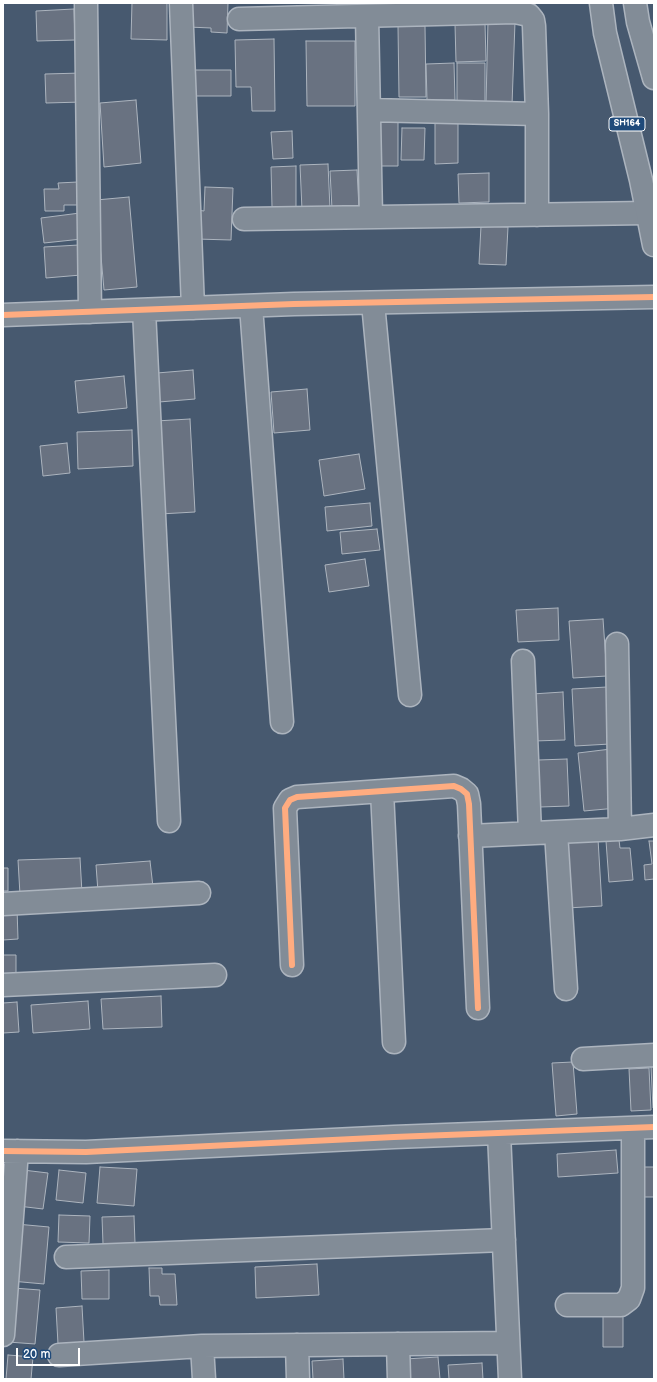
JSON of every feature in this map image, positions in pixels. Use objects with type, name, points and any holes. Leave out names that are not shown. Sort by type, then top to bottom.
[{"type":"street","points":[[86,3],[90,312]]},
{"type":"street","points":[[181,3],[193,308]]},
{"type":"street","name":"SH164","points":[[601,3],[605,33],[639,172],[654,245]]},
{"type":"street","points":[[635,3],[638,22],[654,78]]},
{"type":"street","points":[[239,19],[515,12],[529,15],[533,20],[534,26],[537,114],[536,215]]},
{"type":"street","points":[[367,16],[371,217]]},
{"type":"street","points":[[369,110],[537,114]]},
{"type":"street","points":[[244,219],[647,213]]},
{"type":"street","points":[[3,316],[251,306],[654,297]]},
{"type":"street","points":[[373,303],[410,695]]},
{"type":"street","points":[[251,306],[282,722]]},
{"type":"street","points":[[144,310],[169,821]]},
{"type":"street","points":[[617,644],[620,829]]},
{"type":"street","points":[[523,661],[530,834]]},
{"type":"street","points":[[292,966],[285,808],[290,800],[297,797],[454,786],[467,794],[469,804],[478,1008]]},
{"type":"street","points":[[382,791],[394,1042]]},
{"type":"street","points":[[470,836],[620,829],[654,825]]},
{"type":"street","points":[[556,832],[566,989]]},
{"type":"street","points":[[3,904],[199,893]]},
{"type":"street","points":[[3,985],[215,975]]},
{"type":"street","points":[[583,1059],[654,1055]]},
{"type":"street","points":[[3,1335],[10,1151],[86,1152],[499,1133],[644,1128],[633,1288],[629,1299],[621,1305],[567,1305]]},
{"type":"street","points":[[499,1133],[510,1379]]},
{"type":"street","points":[[66,1256],[504,1240]]},
{"type":"street","points":[[59,1355],[202,1346],[508,1343]]},
{"type":"street","points":[[398,1344],[399,1379]]},
{"type":"street","points":[[297,1345],[298,1379]]},
{"type":"street","points":[[202,1346],[204,1379]]},
{"type":"building","points":[[132,3],[167,3],[167,40],[131,39]]},
{"type":"building","points":[[189,3],[228,3],[227,33],[211,32],[211,28],[188,27]]},
{"type":"building","points":[[74,9],[75,40],[37,41],[36,11]]},
{"type":"building","points":[[488,21],[515,22],[512,105],[486,104]]},
{"type":"building","points":[[485,23],[486,61],[456,62],[455,24]]},
{"type":"building","points":[[398,26],[425,26],[426,97],[399,97]]},
{"type":"building","points":[[274,39],[275,111],[252,111],[251,87],[236,87],[235,40]]},
{"type":"building","points":[[306,41],[355,41],[355,106],[307,106]]},
{"type":"building","points":[[454,63],[455,100],[427,100],[426,64]]},
{"type":"building","points":[[457,63],[485,63],[485,105],[457,105]]},
{"type":"building","points":[[195,70],[231,70],[231,96],[195,96]]},
{"type":"building","points":[[82,73],[83,102],[46,103],[45,74]]},
{"type":"building","points":[[136,100],[141,163],[104,167],[100,103]]},
{"type":"building","points":[[372,120],[398,120],[398,166],[373,166]]},
{"type":"building","points":[[435,121],[458,121],[458,163],[435,164]]},
{"type":"building","points":[[402,128],[425,128],[424,160],[401,160]]},
{"type":"building","points":[[292,131],[293,158],[273,159],[271,132]]},
{"type":"building","points":[[328,164],[330,209],[302,210],[300,165]]},
{"type":"building","points":[[296,166],[296,207],[272,207],[271,167]]},
{"type":"building","points":[[357,170],[359,208],[332,209],[330,171]]},
{"type":"building","points":[[489,173],[489,202],[459,203],[458,174]]},
{"type":"building","points":[[78,182],[79,205],[64,205],[64,211],[45,211],[44,189],[59,189],[58,183]]},
{"type":"building","points":[[205,187],[233,188],[231,240],[196,239],[197,210],[204,211]]},
{"type":"building","points":[[129,197],[137,287],[104,290],[96,200]]},
{"type":"building","points":[[80,213],[82,239],[44,243],[41,218]]},
{"type":"building","points":[[481,226],[508,227],[506,265],[479,264]]},
{"type":"building","points":[[79,245],[81,275],[46,278],[44,247]]},
{"type":"building","points":[[193,370],[195,399],[159,402],[157,373]]},
{"type":"building","points":[[124,376],[127,408],[78,413],[75,381]]},
{"type":"building","points":[[307,389],[310,430],[274,433],[271,392]]},
{"type":"building","points":[[190,419],[195,512],[160,514],[156,421]]},
{"type":"building","points":[[132,430],[133,466],[78,469],[77,432]]},
{"type":"building","points":[[67,443],[70,473],[43,476],[40,446]]},
{"type":"building","points":[[359,454],[365,489],[324,496],[319,460]]},
{"type":"building","points":[[370,503],[372,526],[327,531],[325,507]]},
{"type":"building","points":[[377,529],[380,550],[342,554],[340,532]]},
{"type":"building","points":[[365,559],[369,586],[329,592],[325,565]]},
{"type":"building","points":[[558,608],[559,640],[518,642],[516,610]]},
{"type":"building","points":[[603,619],[607,676],[573,678],[569,621]]},
{"type":"building","points":[[607,687],[610,744],[575,746],[572,689]]},
{"type":"building","points":[[563,692],[565,740],[534,741],[532,694]]},
{"type":"building","points":[[611,749],[617,808],[584,811],[578,753]]},
{"type":"building","points":[[567,759],[569,806],[540,807],[538,760]]},
{"type":"building","points":[[598,839],[602,906],[567,908],[563,842]]},
{"type":"building","points":[[619,840],[620,848],[630,848],[633,880],[609,882],[606,841]]},
{"type":"building","points":[[649,841],[654,841],[654,879],[645,880],[644,865],[652,864]]},
{"type":"building","points":[[80,858],[82,893],[20,895],[18,860]]},
{"type":"building","points":[[150,861],[153,887],[98,892],[96,865]]},
{"type":"building","points":[[3,868],[8,868],[8,891],[3,891]]},
{"type":"building","points":[[17,908],[18,939],[3,940],[3,909]]},
{"type":"building","points":[[3,955],[16,955],[16,981],[3,982]]},
{"type":"building","points":[[161,996],[162,1027],[103,1029],[101,999]]},
{"type":"building","points":[[88,1001],[90,1029],[33,1033],[31,1005]]},
{"type":"building","points":[[17,1002],[19,1032],[3,1033],[3,1003]]},
{"type":"building","points":[[573,1062],[577,1114],[556,1116],[552,1063]]},
{"type":"building","points":[[651,1067],[654,1067],[654,1108],[653,1108]]},
{"type":"building","points":[[649,1068],[651,1110],[631,1111],[629,1069]]},
{"type":"building","points":[[616,1150],[618,1173],[558,1177],[557,1154]]},
{"type":"building","points":[[100,1167],[137,1169],[134,1206],[97,1203]]},
{"type":"building","points":[[639,1167],[654,1167],[654,1197],[639,1197]]},
{"type":"building","points":[[23,1170],[48,1173],[43,1209],[18,1206]]},
{"type":"building","points":[[59,1170],[86,1173],[83,1203],[56,1200]]},
{"type":"building","points":[[59,1215],[90,1216],[89,1243],[58,1242]]},
{"type":"building","points":[[134,1216],[135,1243],[103,1244],[102,1217]]},
{"type":"building","points":[[16,1224],[49,1227],[44,1284],[11,1281]]},
{"type":"building","points":[[317,1264],[319,1295],[256,1298],[255,1267]]},
{"type":"building","points":[[149,1268],[162,1268],[162,1274],[175,1274],[177,1305],[160,1305],[159,1296],[150,1296]]},
{"type":"building","points":[[109,1270],[109,1299],[82,1299],[81,1271]]},
{"type":"building","points":[[13,1288],[40,1290],[35,1344],[8,1342]]},
{"type":"building","points":[[82,1306],[84,1342],[58,1344],[56,1308]]},
{"type":"building","points":[[603,1314],[623,1314],[623,1347],[603,1347]]},
{"type":"building","points":[[8,1355],[33,1357],[31,1379],[6,1379]]},
{"type":"building","points":[[438,1357],[440,1379],[407,1379],[405,1359]]},
{"type":"building","points":[[343,1359],[344,1379],[313,1379],[312,1361]]},
{"type":"building","points":[[482,1363],[483,1379],[449,1379],[448,1365]]},
{"type":"cycle path","points":[[3,315],[294,304],[654,297]]},
{"type":"cycle path","points":[[292,965],[285,808],[290,800],[297,797],[454,786],[467,794],[469,804],[478,1008]]},
{"type":"cycle path","points":[[3,1151],[86,1152],[394,1137],[654,1127]]}]
